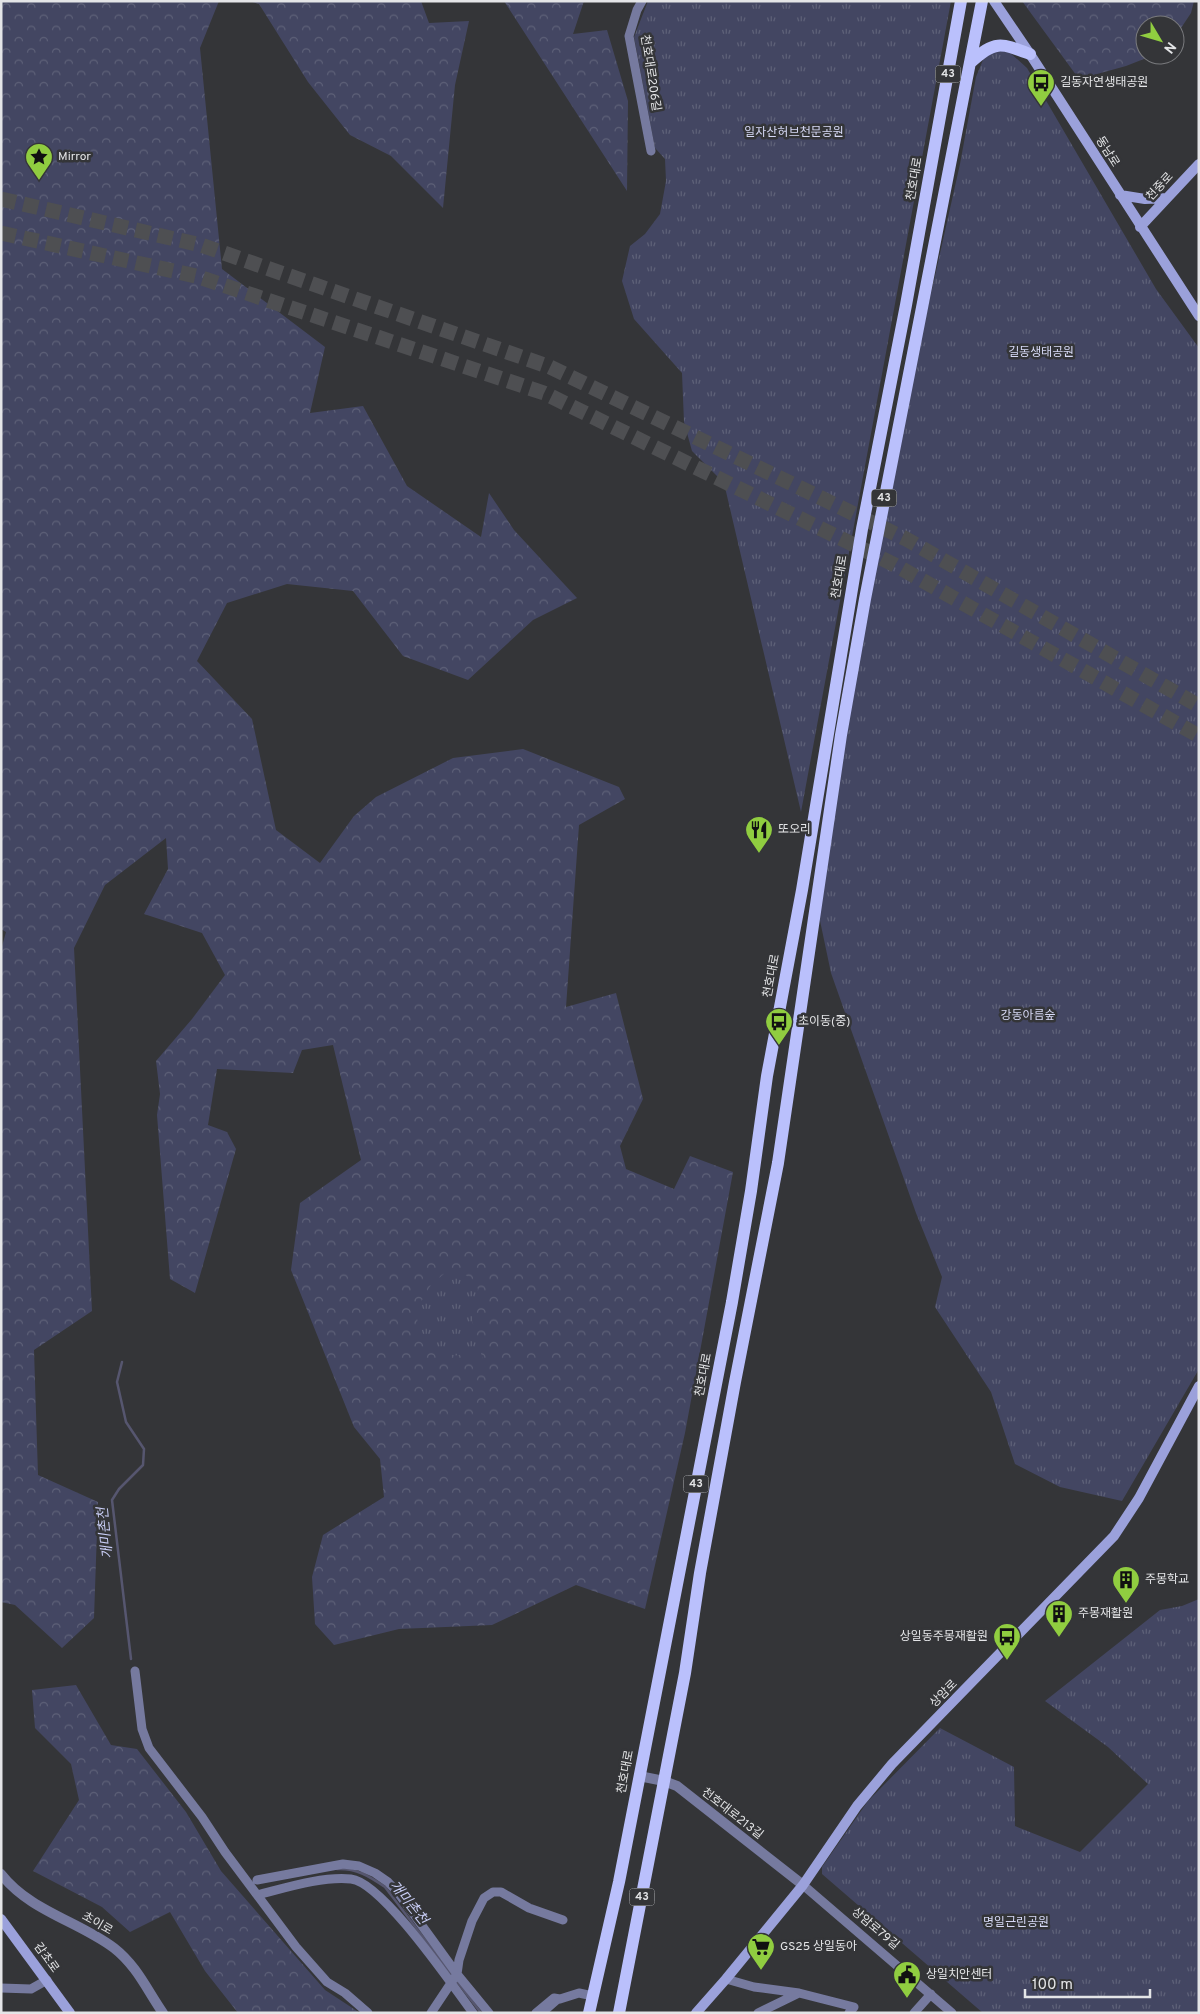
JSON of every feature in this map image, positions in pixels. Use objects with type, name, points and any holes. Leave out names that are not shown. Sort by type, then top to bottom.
[{"type":"main road","name":"천호대로","points":[[589,2013],[619,1882],[732,1302],[751,1191],[767,1076],[802,890],[862,530],[962,1]]},
{"type":"main road","name":"43","points":[[619,2013],[685,1673],[700,1573],[778,1163],[841,735],[865,599],[982,1]]},
{"type":"main road","name":"동남로","points":[[994,1],[1199,316]]},
{"type":"main road","points":[[971,62],[984,50],[994,45],[1009,46],[1030,54]]},
{"type":"main road","name":"천중로","points":[[1140,228],[1199,164]]},
{"type":"main road","points":[[1120,195],[1145,199],[1167,198]]},
{"type":"main road","name":"상암로","points":[[696,2013],[803,1885],[856,1806],[892,1764],[1114,1536],[1140,1498],[1199,1386]]},
{"type":"main road","name":"감초로","points":[[1,1919],[70,2013]]},
{"type":"street","name":"천호대로206길","points":[[642,1],[637,10],[629,36],[650,151]]},
{"type":"street","points":[[135,1672],[142,1729],[149,1748],[202,1817],[296,1947],[327,1982],[345,1993],[368,2013]]},
{"type":"street","name":"천호대로213길","points":[[639,1776],[664,1781],[676,1786],[803,1885]]},
{"type":"street","points":[[257,1880],[343,1864],[360,1866],[388,1882],[489,2013]]},
{"type":"street","name":"초이로","points":[[1,1874],[25,1897],[40,1907],[91,1933],[123,1956],[133,1966],[163,2013]]},
{"type":"street","points":[[257,1894],[334,1879],[353,1879],[360,1882],[379,1894],[390,1905],[473,2013]]},
{"type":"street","name":"상암로79길","points":[[803,1885],[952,2013]]},
{"type":"street","points":[[431,2013],[442,1994],[452,1984],[458,1974],[459,1960],[472,1921],[484,1898],[492,1892],[501,1892],[529,1908],[563,1920]]},
{"type":"street","points":[[726,1978],[754,1987],[799,1993],[854,2007],[849,2013]]},
{"type":"street","points":[[1,1988],[31,1989],[47,1980]]},
{"type":"street","points":[[544,2013],[560,1999],[579,1993],[593,1996]]},
{"type":"street","points":[[758,2013],[799,1993]]},
{"type":"street","points":[[914,2013],[931,1994]]},
{"type":"street","points":[[536,2013],[554,1998],[560,1999]]},
{"type":"green space","points":[[1,1],[219,1],[200,48],[222,269],[325,347],[310,413],[363,406],[407,486],[481,537],[489,493],[514,530],[577,598],[533,620],[468,680],[403,656],[353,591],[287,584],[227,603],[197,661],[252,719],[276,830],[320,863],[354,816],[376,797],[453,758],[523,749],[619,787],[625,799],[579,825],[566,1007],[616,993],[643,1099],[620,1146],[626,1169],[674,1189],[690,1156],[733,1172],[685,1433],[645,1609],[576,1585],[492,1625],[399,1629],[334,1645],[315,1624],[312,1577],[323,1535],[384,1497],[380,1459],[354,1427],[291,1270],[300,1203],[361,1160],[333,1045],[302,1050],[293,1073],[217,1069],[208,1125],[227,1132],[236,1149],[195,1293],[170,1279],[157,1115],[160,1094],[156,1061],[192,1019],[225,975],[202,933],[144,914],[168,869],[166,838],[105,885],[74,948],[92,1311],[34,1350],[38,1475],[98,1502],[94,1618],[62,1648],[15,1605],[1,1602],[1,950],[6,932],[1,929]]},
{"type":"green space","points":[[249,1],[421,1],[429,23],[469,21],[455,85],[443,208],[391,156],[350,135],[308,82],[259,4]]},
{"type":"green space","points":[[504,1],[584,1],[573,34],[607,30],[628,101],[627,191]]},
{"type":"green space","name":"일자산허브천문공원","points":[[648,1],[951,1],[801,812],[724,483],[692,451],[684,422],[682,373],[634,319],[622,281],[630,246],[645,234],[660,214],[666,181],[665,159],[655,148],[634,37]]},
{"type":"green space","points":[[1022,1],[1194,1],[1191,13],[1185,22],[1185,15],[1135,15],[1135,62],[1079,79]]},
{"type":"green space","name":"강동아름숲","points":[[995,50],[1007,50],[1027,68],[1156,289],[1199,348],[1199,1369],[1122,1501],[1060,1487],[1015,1464],[991,1392],[935,1307],[942,1277],[916,1213],[831,973],[814,892],[877,535],[960,164],[976,77],[985,55]]},
{"type":"green space","points":[[460,1272],[472,1279],[478,1289],[473,1310],[473,1326],[484,1362],[477,1362],[468,1354],[451,1356],[431,1348],[417,1329],[418,1307],[431,1285],[445,1273]]},
{"type":"green space","name":"명일근린공원","points":[[1199,1599],[1199,2013],[983,2013],[822,1874],[822,1867],[868,1801],[940,1728],[1014,1767],[1015,1826],[1080,1852],[1148,1784],[1108,1747],[1045,1701],[1160,1610],[1182,1606]]},
{"type":"green space","points":[[76,1685],[111,1745],[137,1749],[186,1812],[221,1871],[325,1990],[360,2013],[238,2013],[205,1971],[170,1912],[130,1932],[102,1907],[33,1871],[79,1800],[71,1764],[35,1728],[32,1690]]},
{"type":"waterway","name":"개미촌천","points":[[122,1362],[117,1382],[126,1422],[144,1449],[143,1465],[119,1489],[112,1500],[131,1659]]},
{"type":"waterway","name":"개미촌천","points":[[337,1869],[350,1870],[362,1874],[385,1887],[451,1974]]},
{"type":"waterway","name":"개미촌천","points":[[456,1980],[481,2013]]},
{"type":"tunnel","points":[[1,199],[201,245],[550,367],[906,539],[1199,706]]},
{"type":"tunnel","points":[[1,233],[196,276],[544,393],[895,565],[1199,736]]},
{"type":"place","name":"길동자연생태공원","points":[[1041,107]]},
{"type":"place","name":"Mirror","points":[[39,181]]},
{"type":"place","name":"또오리","points":[[759,854]]},
{"type":"place","name":"초이동(중)","points":[[779,1046]]},
{"type":"place","name":"주몽학교","points":[[1126,1604]]},
{"type":"place","name":"주몽재활원","points":[[1059,1638]]},
{"type":"place","name":"상일동주몽재활원","points":[[1007,1661]]},
{"type":"place","name":"GS25 상일동아","points":[[761,1971]]},
{"type":"place","name":"상일치안센터","points":[[907,1999]]},
{"type":"park label","name":"길동생태공원","points":[[1041,353]]}]
